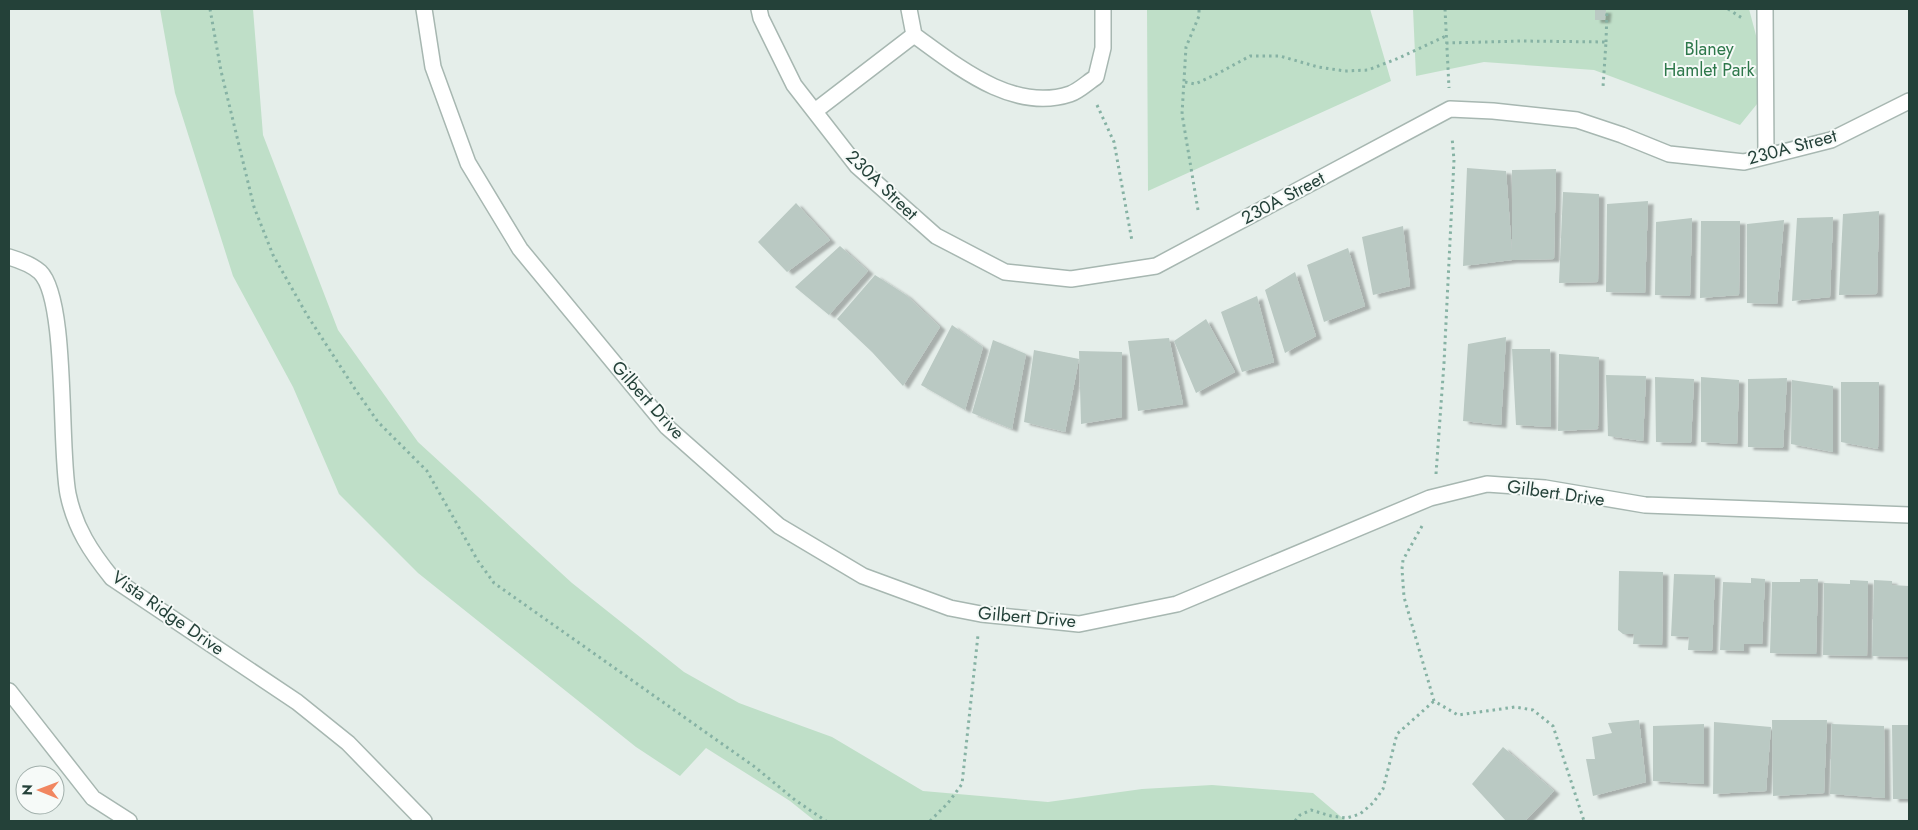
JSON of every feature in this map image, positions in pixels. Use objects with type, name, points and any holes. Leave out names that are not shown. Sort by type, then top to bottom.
[{"type":"street","name":"Gilbert Drive","points":[[424,9],[433,67],[468,163],[520,248],[667,427],[779,526],[863,576],[950,608],[981,614],[1079,624],[1177,604],[1430,498],[1487,484],[1545,488],[1645,506],[1909,515]]},
{"type":"street","name":"230A Street","points":[[759,9],[761,18],[794,85],[857,166],[936,236],[1005,272],[1071,279],[1156,266],[1450,109],[1493,111],[1577,120],[1622,134],[1670,154],[1744,162],[1831,140],[1909,100]]},
{"type":"street","points":[[909,9],[914,35],[958,66],[996,88],[1036,99],[1071,94],[1096,77],[1103,48],[1103,9]]},
{"type":"street","points":[[1765,9],[1766,156]]},
{"type":"street","points":[[815,112],[914,35]]},
{"type":"street","name":"Vista Ridge Drive","points":[[9,257],[40,272],[52,295],[57,324],[68,494],[77,523],[91,552],[112,578],[297,702],[348,743],[424,821]]},
{"type":"street","points":[[9,691],[93,798],[129,821]]},
{"type":"path","points":[[210,9],[221,71],[254,207],[273,255],[354,390],[378,422],[427,472],[478,562],[494,583],[755,767],[795,800],[826,821]]},
{"type":"path","points":[[1198,210],[1182,114],[1186,46],[1199,16],[1199,9]]},
{"type":"path","points":[[1445,9],[1449,89]]},
{"type":"path","points":[[1603,87],[1607,9]]},
{"type":"path","points":[[1185,82],[1195,84],[1250,56],[1280,56],[1318,68],[1346,71],[1368,70],[1446,36]]},
{"type":"path","points":[[1446,43],[1522,41],[1606,42]]},
{"type":"path","points":[[1087,83],[1114,142],[1132,241]]},
{"type":"path","points":[[1436,477],[1444,363],[1454,160],[1452,136]]},
{"type":"path","points":[[1425,519],[1403,560],[1402,569],[1404,597],[1434,700],[1458,715],[1515,707],[1533,710],[1553,726],[1584,821]]},
{"type":"path","points":[[930,821],[948,803],[962,784],[978,632]]},
{"type":"path","points":[[1294,821],[1300,815],[1311,810],[1331,816],[1347,818],[1360,814],[1373,803],[1383,789],[1398,734],[1434,700]]},
{"type":"green space","points":[[160,9],[253,9],[263,135],[338,330],[418,442],[572,583],[684,672],[739,703],[832,737],[923,791],[1048,802],[1142,789],[1212,785],[1313,793],[1346,821],[815,821],[790,801],[706,748],[680,776],[636,747],[418,573],[339,494],[293,387],[233,276],[175,93]]},
{"type":"green space","points":[[1147,9],[1370,9],[1391,81],[1148,191]]},
{"type":"green space","name":"Blaney Hamlet Park","points":[[1413,9],[1749,9],[1770,88],[1740,125],[1594,70],[1484,62],[1416,76]]},
{"type":"building","points":[[1595,10],[1606,10],[1605,20],[1595,20]]},
{"type":"building","points":[[1467,168],[1506,171],[1512,252],[1512,170],[1556,169],[1554,259],[1512,260],[1463,266]]},
{"type":"building","points":[[1563,192],[1599,194],[1598,282],[1559,283]]},
{"type":"building","points":[[1648,201],[1645,293],[1606,292],[1607,204]]},
{"type":"building","points":[[796,203],[830,240],[787,272],[758,242]]},
{"type":"building","points":[[1879,211],[1877,294],[1839,295],[1843,214]]},
{"type":"building","points":[[1833,217],[1830,297],[1792,301],[1797,218]]},
{"type":"building","points":[[1692,218],[1690,296],[1655,295],[1656,222]]},
{"type":"building","points":[[1784,220],[1777,304],[1747,303],[1747,224]]},
{"type":"building","points":[[1701,221],[1740,221],[1739,295],[1700,298]]},
{"type":"building","points":[[1403,226],[1410,286],[1373,295],[1362,237]]},
{"type":"building","points":[[840,246],[868,271],[829,315],[795,287]]},
{"type":"building","points":[[1348,248],[1365,306],[1324,322],[1307,265]]},
{"type":"building","points":[[1295,272],[1316,336],[1285,353],[1265,290]]},
{"type":"building","points":[[875,275],[906,295],[940,327],[903,386],[872,352],[837,319]]},
{"type":"building","points":[[1257,296],[1274,362],[1242,372],[1221,312]]},
{"type":"building","points":[[1206,319],[1235,372],[1196,393],[1174,341]]},
{"type":"building","points":[[952,325],[983,347],[965,410],[921,385]]},
{"type":"building","points":[[1506,337],[1501,425],[1463,421],[1468,344]]},
{"type":"building","points":[[1169,338],[1183,404],[1138,411],[1128,341]]},
{"type":"building","points":[[993,340],[1026,354],[1012,429],[972,413]]},
{"type":"building","points":[[1512,349],[1550,349],[1551,427],[1516,425]]},
{"type":"building","points":[[1034,350],[1079,359],[1065,432],[1024,422]]},
{"type":"building","points":[[1079,351],[1122,352],[1122,417],[1081,424]]},
{"type":"building","points":[[1559,354],[1599,357],[1598,429],[1558,431]]},
{"type":"building","points":[[1606,375],[1646,376],[1643,441],[1608,436]]},
{"type":"building","points":[[1655,377],[1694,379],[1691,443],[1656,442]]},
{"type":"building","points":[[1701,377],[1739,380],[1737,444],[1701,442]]},
{"type":"building","points":[[1787,378],[1783,448],[1748,447],[1748,379]]},
{"type":"building","points":[[1792,380],[1833,386],[1833,452],[1791,444]]},
{"type":"building","points":[[1841,382],[1879,382],[1878,449],[1841,442]]},
{"type":"building","points":[[1619,571],[1663,572],[1662,645],[1633,644],[1634,634],[1623,634],[1618,630]]},
{"type":"building","points":[[1674,574],[1715,575],[1712,651],[1688,650],[1689,637],[1671,636]]},
{"type":"building","points":[[1751,578],[1765,579],[1762,644],[1744,644],[1744,651],[1720,650],[1723,582],[1751,583]]},
{"type":"building","points":[[1800,579],[1818,579],[1816,654],[1770,653],[1772,582],[1800,582]]},
{"type":"building","points":[[1850,580],[1868,581],[1867,656],[1823,655],[1824,583],[1850,584]]},
{"type":"building","points":[[1874,580],[1892,581],[1892,585],[1909,586],[1909,657],[1872,656]]},
{"type":"building","points":[[1639,720],[1646,782],[1593,796],[1586,759],[1595,759],[1592,737],[1612,733],[1608,723]]},
{"type":"building","points":[[1772,720],[1827,720],[1824,793],[1773,796]]},
{"type":"building","points":[[1714,722],[1771,727],[1766,791],[1713,794]]},
{"type":"building","points":[[1704,724],[1704,784],[1653,781],[1653,726]]},
{"type":"building","points":[[1832,724],[1884,726],[1885,798],[1830,794]]},
{"type":"building","points":[[1892,725],[1909,725],[1909,799],[1893,799]]},
{"type":"building","points":[[1503,747],[1554,791],[1525,821],[1506,821],[1472,784]]}]
